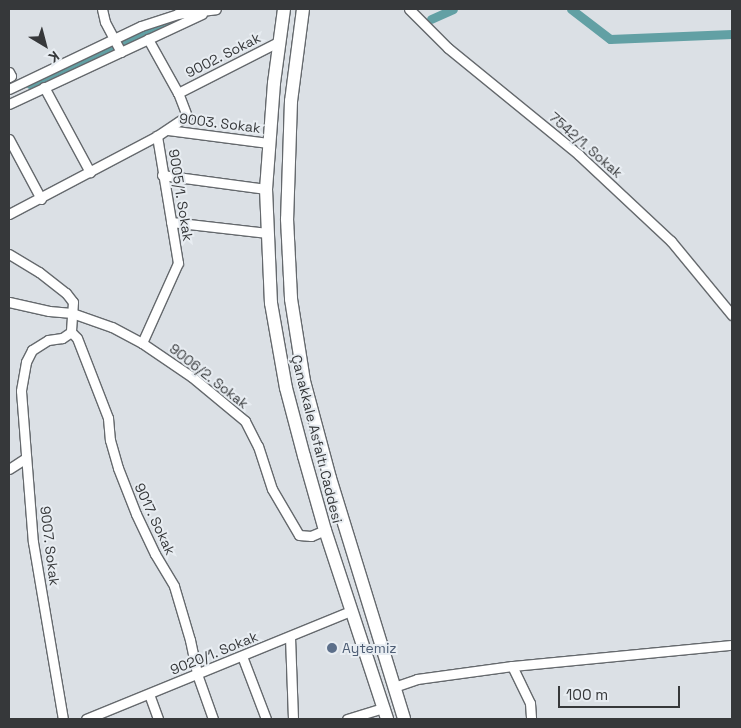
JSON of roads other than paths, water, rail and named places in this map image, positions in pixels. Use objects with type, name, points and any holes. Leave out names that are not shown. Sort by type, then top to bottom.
[{"type":"highway","name":"Çanakkale Asfaltı Caddesi","points":[[284,9],[268,143],[266,232],[271,304],[286,388],[325,530],[386,714]]},
{"type":"highway","name":"Çanakkale Asfaltı Caddesi","points":[[303,9],[291,101],[288,219],[291,299],[304,381],[327,469],[404,719]]},
{"type":"street","points":[[102,9],[121,52]]},
{"type":"street","points":[[9,89],[114,37],[177,14],[213,9]]},
{"type":"street","points":[[9,104],[213,9]]},
{"type":"street","name":"7542/1. Sokak","points":[[409,9],[448,48],[578,155],[671,241],[732,315]]},
{"type":"street","name":"9005/1. Sokak","points":[[142,344],[178,263],[157,136],[187,116],[178,93],[148,39]]},
{"type":"street","name":"9002. Sokak","points":[[178,93],[280,41]]},
{"type":"street","points":[[9,72],[11,76],[9,77]]},
{"type":"street","points":[[44,87],[90,172]]},
{"type":"street","name":"9003. Sokak","points":[[168,130],[268,143]]},
{"type":"street","points":[[9,214],[41,199],[157,136]]},
{"type":"street","points":[[9,139],[41,199]]},
{"type":"street","points":[[162,175],[266,189]]},
{"type":"street","points":[[171,222],[266,232]]},
{"type":"street","points":[[9,254],[39,272],[66,293],[72,302],[70,332]]},
{"type":"street","name":"9006/2. Sokak","points":[[10,299],[50,311],[72,313],[112,327],[192,377],[245,421],[258,446],[272,489],[299,534],[311,536],[325,530]]},
{"type":"street","name":"9007. Sokak","points":[[63,719],[33,542],[21,391],[26,362],[32,350],[48,340],[62,338],[70,332]]},
{"type":"street","name":"9017. Sokak","points":[[70,332],[77,338],[108,418],[110,440],[118,468],[136,514],[155,554],[174,586],[190,640],[197,674],[213,719]]},
{"type":"street","points":[[9,469],[26,458]]},
{"type":"street","name":"9020/1. Sokak","points":[[86,719],[102,716],[149,694],[351,612]]},
{"type":"street","points":[[290,637],[293,719]]},
{"type":"street","points":[[394,687],[417,679],[512,666],[732,645]]},
{"type":"street","points":[[242,656],[266,719]]},
{"type":"street","points":[[512,666],[530,702],[532,719]]},
{"type":"street","points":[[149,694],[158,719]]},
{"type":"street","points":[[347,719],[386,714]]},
{"type":"waterway","points":[[431,19],[453,9]]},
{"type":"waterway","points":[[571,9],[610,39],[732,34]]},
{"type":"waterway","points":[[126,42],[185,17]]},
{"type":"waterway","points":[[30,84],[112,48]]},
{"type":"place","name":"Aytemiz","points":[[332,648]]}]
